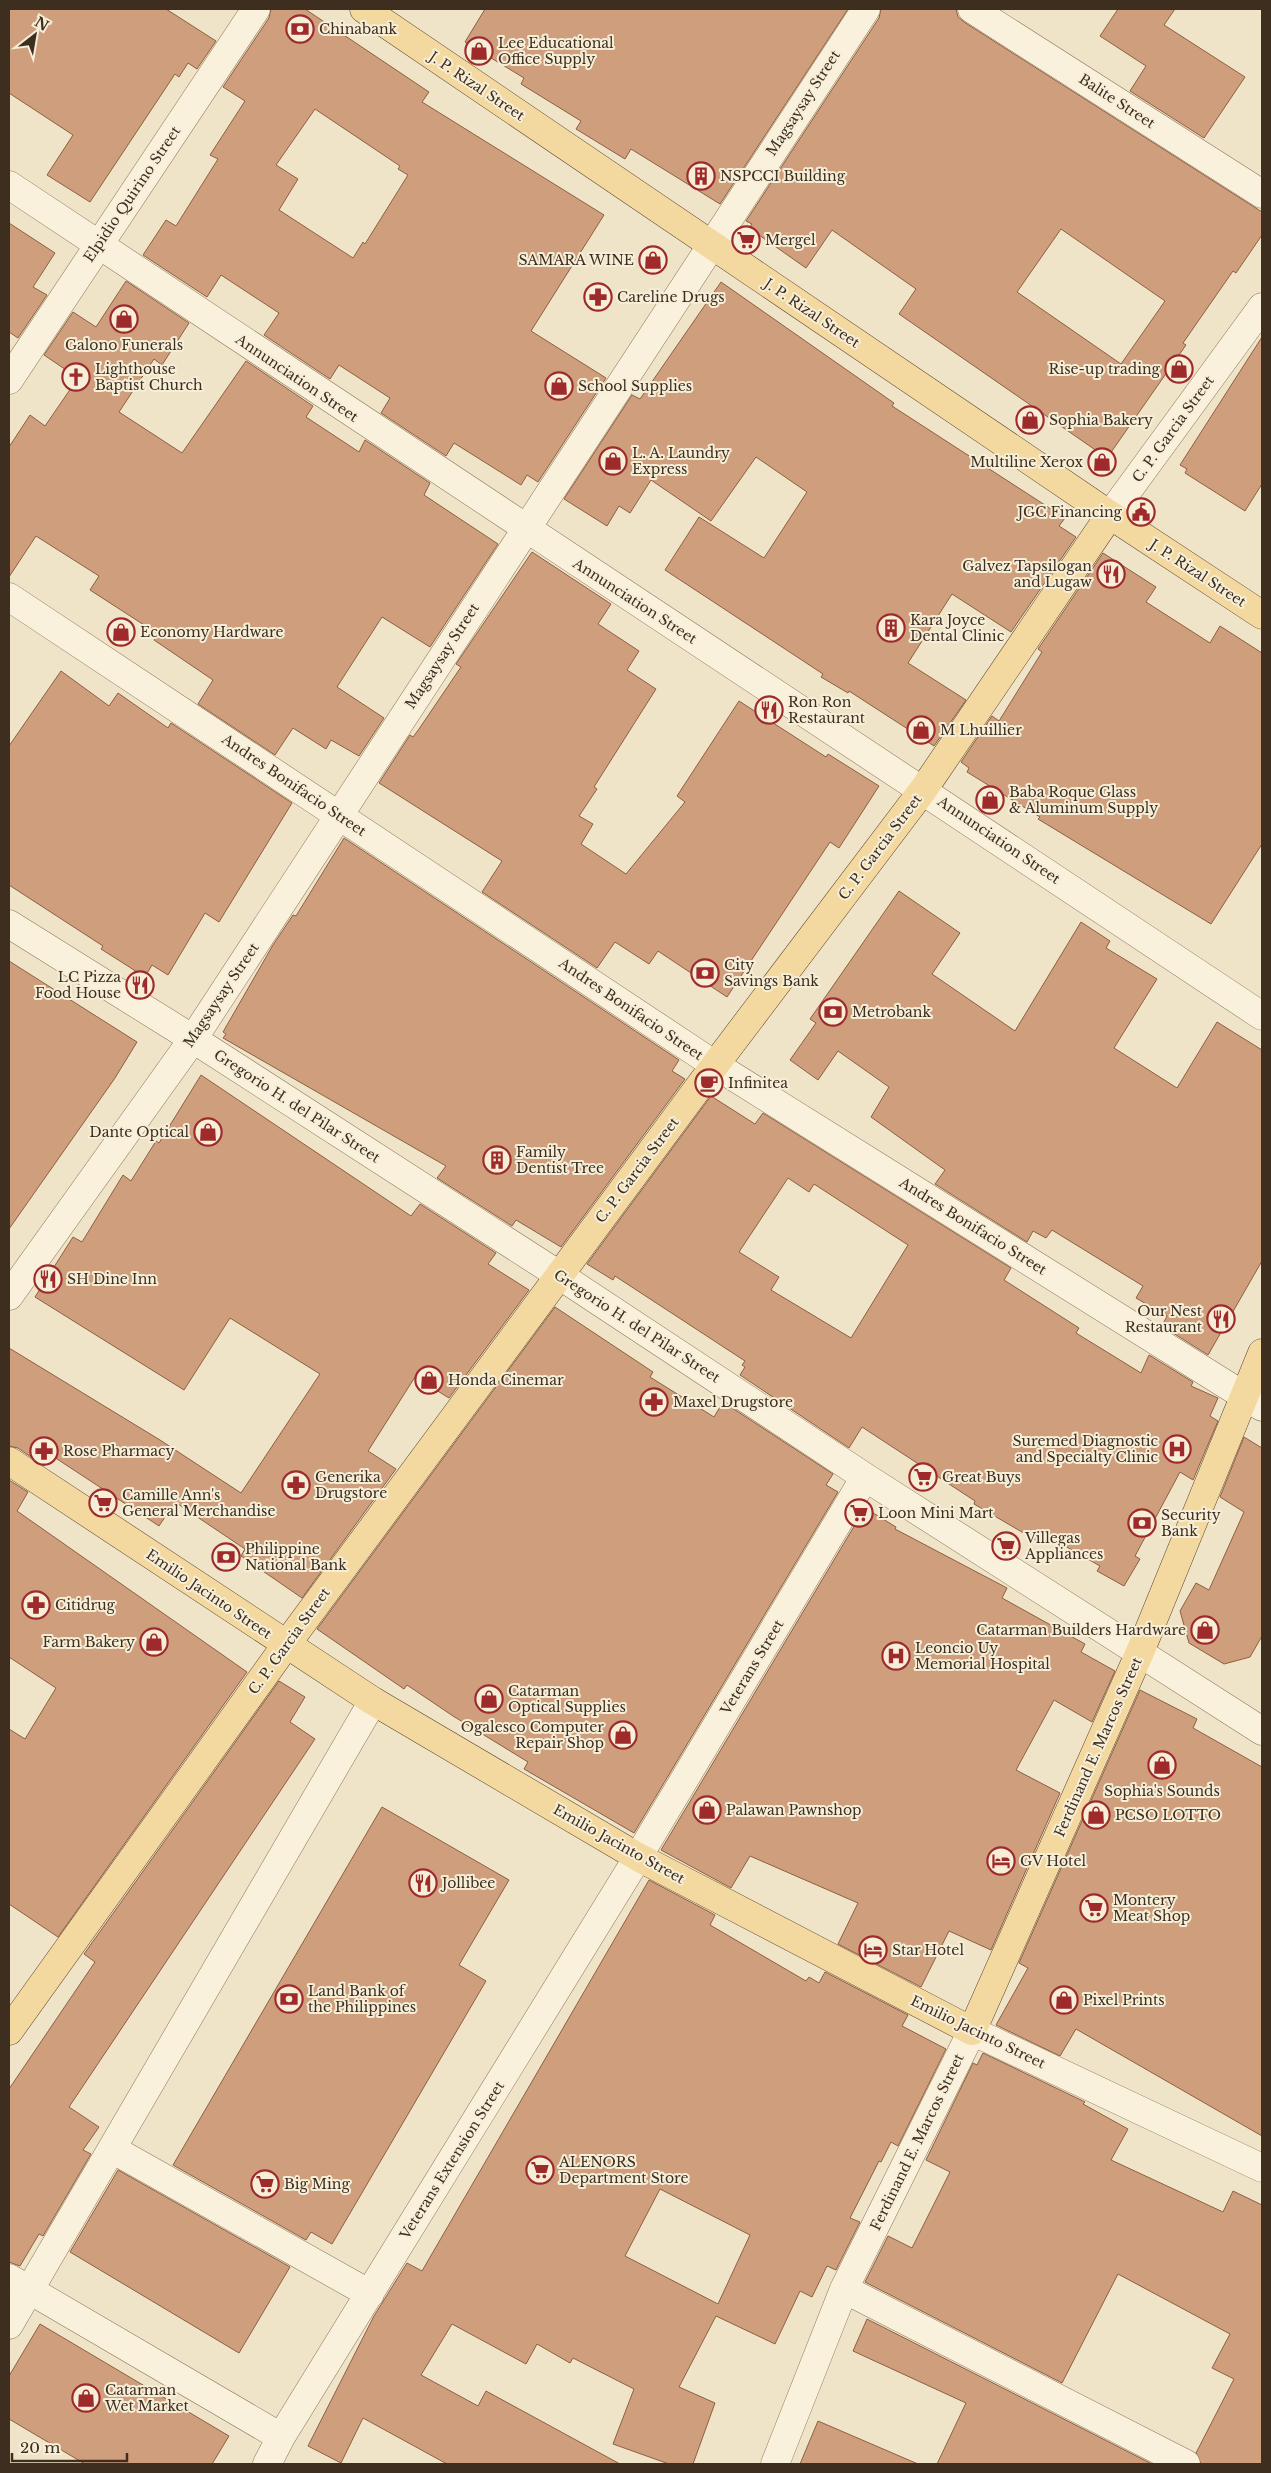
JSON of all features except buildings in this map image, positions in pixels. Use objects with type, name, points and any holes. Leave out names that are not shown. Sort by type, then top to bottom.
[{"type":"main road","name":"J. P. Rizal Street","points":[[364,9],[1110,516],[1262,615]]},
{"type":"main road","name":"C. P. Garcia Street","points":[[9,2031],[286,1644],[715,1065],[923,790],[1110,516]]},
{"type":"main road","name":"Ferdinand E. Marcos Street","points":[[972,2031],[1253,1401],[1262,1352]]},
{"type":"main road","name":"Emilio Jacinto Street","points":[[9,1461],[373,1701],[638,1857],[972,2031]]},
{"type":"street","name":"Elpidio Quirino Street","points":[[9,380],[256,9]]},
{"type":"street","name":"Magsaysay Street","points":[[9,1296],[192,1038],[340,816],[524,529],[866,9]]},
{"type":"street","name":"Balite Street","points":[[972,9],[1262,194]]},
{"type":"street","name":"Annunciation Street","points":[[9,185],[524,529],[923,790],[1262,1016]]},
{"type":"street","name":"C. P. Garcia Street","points":[[1110,516],[1262,308]]},
{"type":"street","name":"Andres Bonifacio Street","points":[[9,597],[715,1065],[1253,1401]]},
{"type":"street","name":"Gregorio H. del Pilar Street","points":[[9,924],[192,1038],[559,1275],[865,1477],[1262,1732]]},
{"type":"street","name":"Veterans Street","points":[[638,1857],[865,1477]]},
{"type":"street","points":[[9,2325],[19,2284],[112,2149],[373,1701]]},
{"type":"street","name":"Veterans Extension Street","points":[[267,2464],[281,2437],[638,1857]]},
{"type":"street","name":"Emilio Jacinto Street","points":[[972,2031],[1262,2168]]},
{"type":"street","name":"Ferdinand E. Marcos Street","points":[[775,2464],[844,2289],[972,2031]]},
{"type":"street","points":[[112,2149],[370,2294]]},
{"type":"street","points":[[19,2284],[281,2437]]},
{"type":"street","points":[[844,2289],[1186,2464]]},
{"type":"place","name":"Chinabank","points":[[300,29]]},
{"type":"place","name":"Lee Educational Office Supply","points":[[479,51]]},
{"type":"place","name":"NSPCCI Building","points":[[701,176]]},
{"type":"place","name":"Mergel","points":[[746,240]]},
{"type":"place","name":"SAMARA WINE","points":[[653,260]]},
{"type":"place","name":"Careline Drugs","points":[[598,297]]},
{"type":"place","name":"Galono Funerals","points":[[124,319]]},
{"type":"place","name":"Rise-up trading","points":[[1179,369]]},
{"type":"place","name":"Lighthouse Baptist Church","points":[[76,377]]},
{"type":"place","name":"School Supplies","points":[[559,386]]},
{"type":"place","name":"Sophia Bakery","points":[[1030,420]]},
{"type":"place","name":"L. A. Laundry Express","points":[[613,461]]},
{"type":"place","name":"Multiline Xerox","points":[[1102,462]]},
{"type":"place","name":"JGC Financing","points":[[1141,512]]},
{"type":"place","name":"Galvez Tapsilogan and Lugaw","points":[[1111,574]]},
{"type":"place","name":"Kara Joyce Dental Clinic","points":[[891,628]]},
{"type":"place","name":"Economy Hardware","points":[[121,632]]},
{"type":"place","name":"Ron Ron Restaurant","points":[[769,710]]},
{"type":"place","name":"M Lhuillier","points":[[921,730]]},
{"type":"place","name":"Baba Roque Glass & Aluminum Supply","points":[[990,800]]},
{"type":"place","name":"City Savings Bank","points":[[705,973]]},
{"type":"place","name":"LC Pizza Food House","points":[[140,985]]},
{"type":"place","name":"Metrobank","points":[[833,1012]]},
{"type":"place","name":"Infinitea","points":[[709,1083]]},
{"type":"place","name":"Dante Optical","points":[[208,1132]]},
{"type":"place","name":"Family Dentist Tree","points":[[497,1160]]},
{"type":"place","name":"SH Dine Inn","points":[[48,1279]]},
{"type":"place","name":"Our Nest Restaurant","points":[[1221,1319]]},
{"type":"place","name":"Honda Cinemar","points":[[429,1380]]},
{"type":"place","name":"Maxel Drugstore","points":[[654,1402]]},
{"type":"place","name":"Suremed Diagnostic and Specialty Clinic","points":[[1177,1449]]},
{"type":"place","name":"Rose Pharmacy","points":[[44,1451]]},
{"type":"place","name":"Great Buys","points":[[923,1477]]},
{"type":"place","name":"Generika Drugstore","points":[[296,1485]]},
{"type":"place","name":"Camille Ann's General Merchandise","points":[[103,1503]]},
{"type":"place","name":"Loon Mini Mart","points":[[859,1513]]},
{"type":"place","name":"Security Bank","points":[[1142,1523]]},
{"type":"place","name":"Villegas Appliances","points":[[1006,1546]]},
{"type":"place","name":"Philippine National Bank","points":[[226,1557]]},
{"type":"place","name":"Citidrug","points":[[36,1605]]},
{"type":"place","name":"Catarman Builders Hardware","points":[[1205,1630]]},
{"type":"place","name":"Farm Bakery","points":[[154,1642]]},
{"type":"place","name":"Leoncio Uy Memorial Hospital","points":[[896,1656]]},
{"type":"place","name":"Catarman Optical Supplies","points":[[489,1699]]},
{"type":"place","name":"Ogalesco Computer Repair Shop","points":[[623,1735]]},
{"type":"place","name":"Sophia's Sounds","points":[[1162,1765]]},
{"type":"place","name":"Palawan Pawnshop","points":[[707,1810]]},
{"type":"place","name":"PCSO LOTTO","points":[[1096,1815]]},
{"type":"place","name":"GV Hotel","points":[[1001,1861]]},
{"type":"place","name":"Jollibee","points":[[423,1883]]},
{"type":"place","name":"Montery Meat Shop","points":[[1094,1908]]},
{"type":"place","name":"Star Hotel","points":[[873,1950]]},
{"type":"place","name":"Land Bank of the Philippines","points":[[289,1999]]},
{"type":"place","name":"Pixel Prints","points":[[1064,2000]]},
{"type":"place","name":"ALENORS Department Store","points":[[540,2170]]},
{"type":"place","name":"Big Ming","points":[[265,2184]]},
{"type":"place","name":"Catarman Wet Market","points":[[86,2398]]}]
